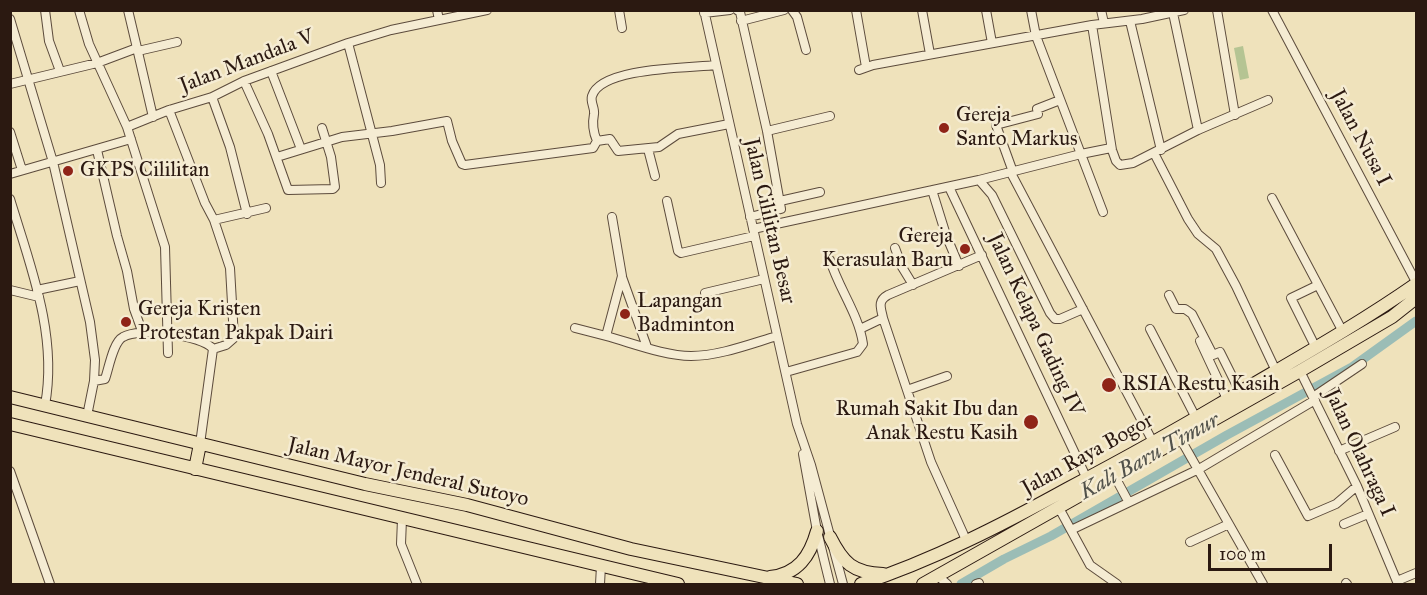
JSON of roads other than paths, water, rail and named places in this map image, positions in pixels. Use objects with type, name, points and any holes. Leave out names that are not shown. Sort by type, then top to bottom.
[{"type":"highway","name":"Jalan Raya Bogor","points":[[861,585],[893,574],[967,542],[1087,479],[1343,332],[1416,283]]},
{"type":"highway","name":"Jalan Raya Bogor","points":[[923,585],[944,581],[1114,475],[1392,317],[1416,298]]},
{"type":"highway","name":"Jalan Mayor Jenderal Sutoyo","points":[[10,397],[365,484],[467,505],[631,549],[797,585]]},
{"type":"highway","points":[[10,424],[678,585]]},
{"type":"highway","points":[[195,469],[200,444]]},
{"type":"highway","points":[[763,577],[786,574],[803,562],[811,550],[817,531]]},
{"type":"highway","points":[[830,537],[837,550],[855,569],[864,573],[893,574]]},
{"type":"street","points":[[45,10],[49,41],[60,71]]},
{"type":"street","points":[[79,10],[97,63],[127,127],[165,247],[168,353]]},
{"type":"street","points":[[128,10],[153,117]]},
{"type":"street","points":[[619,10],[622,28]]},
{"type":"street","points":[[704,12],[730,10]]},
{"type":"street","points":[[737,10],[740,12],[767,131],[781,209],[750,218]]},
{"type":"street","points":[[741,21],[784,10]]},
{"type":"street","points":[[792,10],[797,17],[806,50]]},
{"type":"street","points":[[856,10],[863,69],[930,54],[1104,23],[1130,21],[1141,15],[1184,10]]},
{"type":"street","points":[[922,10],[930,54]]},
{"type":"street","points":[[986,10],[992,43]]},
{"type":"street","points":[[1031,10],[1036,36],[1104,212]]},
{"type":"street","points":[[1101,10],[1104,23]]},
{"type":"street","points":[[1217,10],[1235,115]]},
{"type":"street","name":"Jalan Nusa I","points":[[1272,10],[1416,283]]},
{"type":"street","name":"Jalan Mandala V","points":[[127,127],[212,97],[243,81],[348,42],[438,15],[485,11]]},
{"type":"street","name":"Jalan Cililitan Besar","points":[[704,12],[801,439],[817,531],[830,585]]},
{"type":"street","points":[[1173,13],[1198,130]]},
{"type":"street","points":[[10,19],[53,162],[94,344],[94,381],[87,416]]},
{"type":"street","points":[[1130,21],[1157,152],[1188,219],[1198,234],[1216,249],[1276,371]]},
{"type":"street","points":[[1092,25],[1111,148],[1119,164],[1127,165],[1198,130],[1268,100]]},
{"type":"street","points":[[10,84],[177,42]]},
{"type":"street","points":[[348,42],[380,165],[381,183]]},
{"type":"street","points":[[597,141],[592,123],[594,113],[592,98],[598,87],[625,74],[716,65]]},
{"type":"street","points":[[271,71],[301,149]]},
{"type":"street","points":[[243,81],[277,157],[288,190],[334,188],[335,178],[322,128]]},
{"type":"street","points":[[212,97],[230,147],[247,213]]},
{"type":"street","points":[[1060,100],[1037,109],[1038,114],[996,125],[1012,172],[1153,442]]},
{"type":"street","points":[[170,110],[205,203],[214,220],[230,268],[234,336],[231,342],[213,349]]},
{"type":"street","points":[[767,131],[830,116]]},
{"type":"street","points":[[277,157],[349,135],[447,121],[452,141],[462,164],[465,165],[594,148],[594,143],[597,141],[610,139],[614,148],[618,150],[648,149],[659,147],[678,134],[729,124]]},
{"type":"street","points":[[10,132],[22,170]]},
{"type":"street","points":[[10,174],[131,139]]},
{"type":"street","points":[[667,201],[678,251],[681,254],[753,232],[1111,148]]},
{"type":"street","points":[[648,149],[655,176]]},
{"type":"street","points":[[97,150],[117,236],[128,271],[134,309],[142,331]]},
{"type":"street","points":[[979,180],[992,195],[1050,314],[1055,319],[1060,319],[1083,309]]},
{"type":"street","name":"Jalan Kelapa Gading IV","points":[[949,187],[1087,479]]},
{"type":"street","points":[[932,190],[946,235],[959,266]]},
{"type":"street","points":[[780,201],[820,192]]},
{"type":"street","points":[[1272,198],[1343,332]]},
{"type":"street","points":[[10,199],[38,294],[50,359],[45,405]]},
{"type":"street","points":[[214,220],[266,208]]},
{"type":"street","points":[[612,217],[622,276],[647,347]]},
{"type":"street","points":[[895,248],[902,267],[913,285]]},
{"type":"street","points":[[967,542],[931,462],[880,303],[881,299],[982,255]]},
{"type":"street","points":[[786,372],[857,352],[863,344],[860,329],[830,260]]},
{"type":"street","points":[[606,336],[622,276]]},
{"type":"street","points":[[705,293],[764,279]]},
{"type":"street","points":[[10,290],[38,294],[80,281]]},
{"type":"street","points":[[1316,348],[1291,298],[1318,285]]},
{"type":"street","points":[[1168,295],[1176,309],[1185,309],[1192,314],[1213,355],[1220,352],[1240,392]]},
{"type":"street","points":[[860,329],[883,318]]},
{"type":"street","points":[[575,328],[675,355],[692,356],[777,336]]},
{"type":"street","points":[[1150,329],[1196,418]]},
{"type":"street","points":[[94,381],[105,379],[115,345],[121,338],[142,331],[168,333],[206,343],[213,349]]},
{"type":"street","points":[[1198,338],[1227,399]]},
{"type":"street","points":[[200,444],[213,349]]},
{"type":"street","points":[[1069,527],[1126,497],[1199,469],[1362,364]]},
{"type":"street","name":"Jalan Olahraga I","points":[[1300,371],[1357,486],[1397,583]]},
{"type":"street","points":[[907,390],[947,376]]},
{"type":"street","points":[[1339,451],[1395,428]]},
{"type":"street","points":[[1180,438],[1263,585]]},
{"type":"street","name":"Jalan Cililitan Besar","points":[[801,439],[811,465],[843,585]]},
{"type":"street","points":[[1275,455],[1308,516],[1336,504],[1357,486]]},
{"type":"street","points":[[10,471],[50,585]]},
{"type":"street","points":[[1114,475],[1126,497]]},
{"type":"street","points":[[1059,508],[1090,565],[1117,585]]},
{"type":"street","points":[[1344,524],[1368,514]]},
{"type":"street","points":[[402,519],[401,544],[417,585]]},
{"type":"street","points":[[1190,542],[1229,524]]},
{"type":"street","points":[[600,585],[602,566]]},
{"type":"street","points":[[1397,583],[1416,573]]},
{"type":"waterway","name":"Kali Baru Timur","points":[[961,584],[1352,367],[1416,321]]},
{"type":"place","name":"Gereja Santo Markus","points":[[944,128]]},
{"type":"place","name":"GKPS Cililitan","points":[[68,171]]},
{"type":"place","name":"Gereja Kerasulan Baru","points":[[965,249]]},
{"type":"place","name":"Lapangan Badminton","points":[[625,314]]},
{"type":"place","name":"Gereja Kristen Protestan Pakpak Dairi","points":[[126,322]]},
{"type":"place","name":"RSIA Restu Kasih","points":[[1109,385]]},
{"type":"place","name":"Rumah Sakit Ibu dan Anak Restu Kasih","points":[[1031,422]]}]
